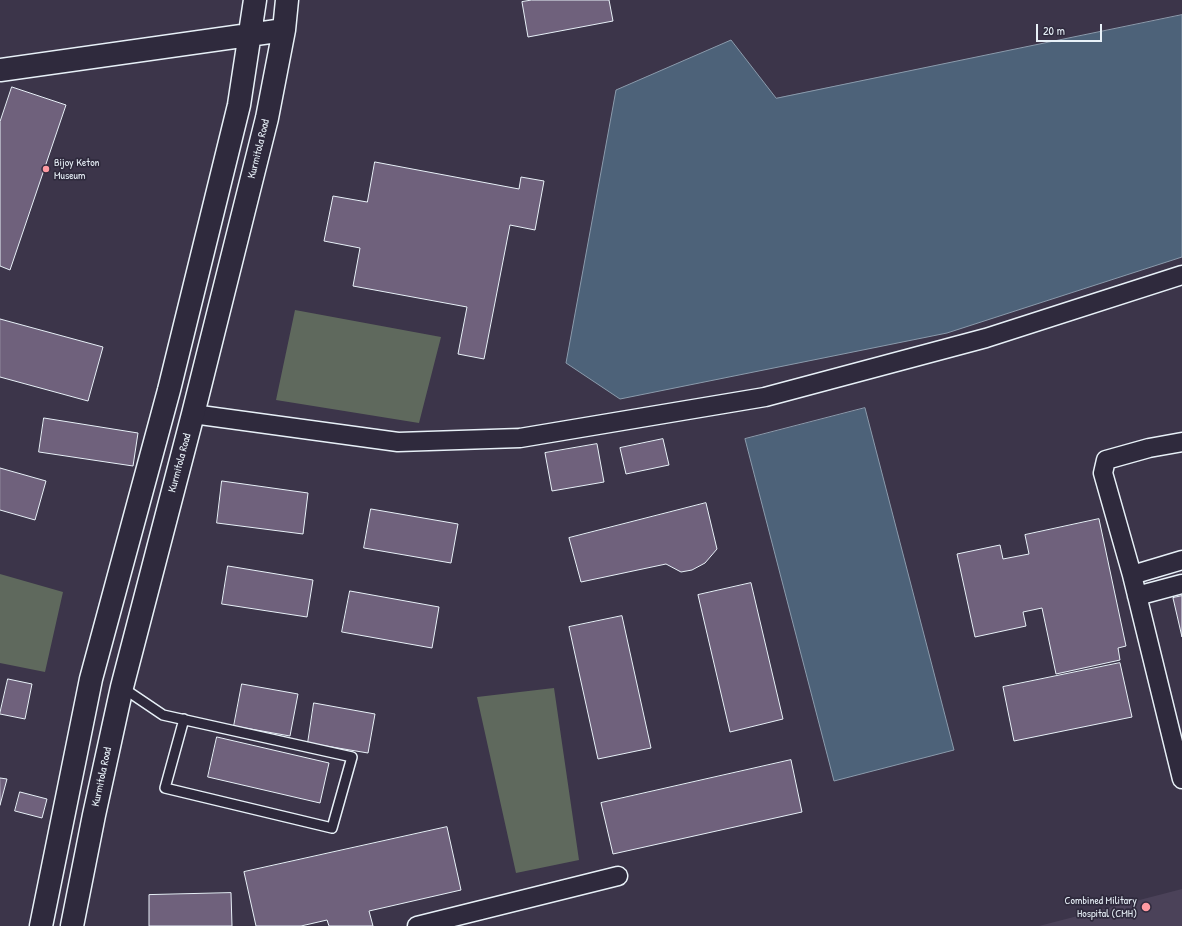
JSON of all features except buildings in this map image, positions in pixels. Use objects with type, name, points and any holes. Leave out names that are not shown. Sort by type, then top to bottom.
[{"type":"main road","points":[[41,926],[91,679],[177,359],[239,105],[254,0]]},
{"type":"main road","name":"Kurmitola Road","points":[[72,926],[122,687],[193,414],[266,118],[284,30],[287,0]]},
{"type":"main road","points":[[0,70],[284,30]]},
{"type":"street","points":[[193,414],[398,442],[520,438],[765,397],[986,338],[1182,275]]},
{"type":"street","points":[[1182,442],[1149,448],[1106,460],[1103,473],[1138,596],[1182,779]]},
{"type":"street","points":[[1132,575],[1182,560]]},
{"type":"street","points":[[1138,596],[1182,584]]},
{"type":"street","points":[[417,926],[618,876]]},
{"type":"lane","points":[[122,687],[163,714],[352,757],[332,828],[165,788],[184,719]]},
{"type":"shaded area","name":"Combined Military Hospital (CMH)","points":[[1182,889],[1182,926],[1039,926]]},
{"type":"green space","points":[[295,310],[441,337],[419,423],[276,400]]},
{"type":"green space","points":[[0,574],[63,592],[45,672],[0,663]]},
{"type":"green space","points":[[554,688],[579,860],[516,873],[477,697]]},
{"type":"water","points":[[1182,15],[1182,257],[947,333],[620,399],[566,363],[616,90],[731,40],[776,98]]},
{"type":"water","points":[[865,408],[954,750],[834,781],[745,439]]},
{"type":"place","name":"Bijoy Keton Museum","points":[[46,169]]},
{"type":"place","name":"Combined Military Hospital (CMH)","points":[[1146,907]]}]
